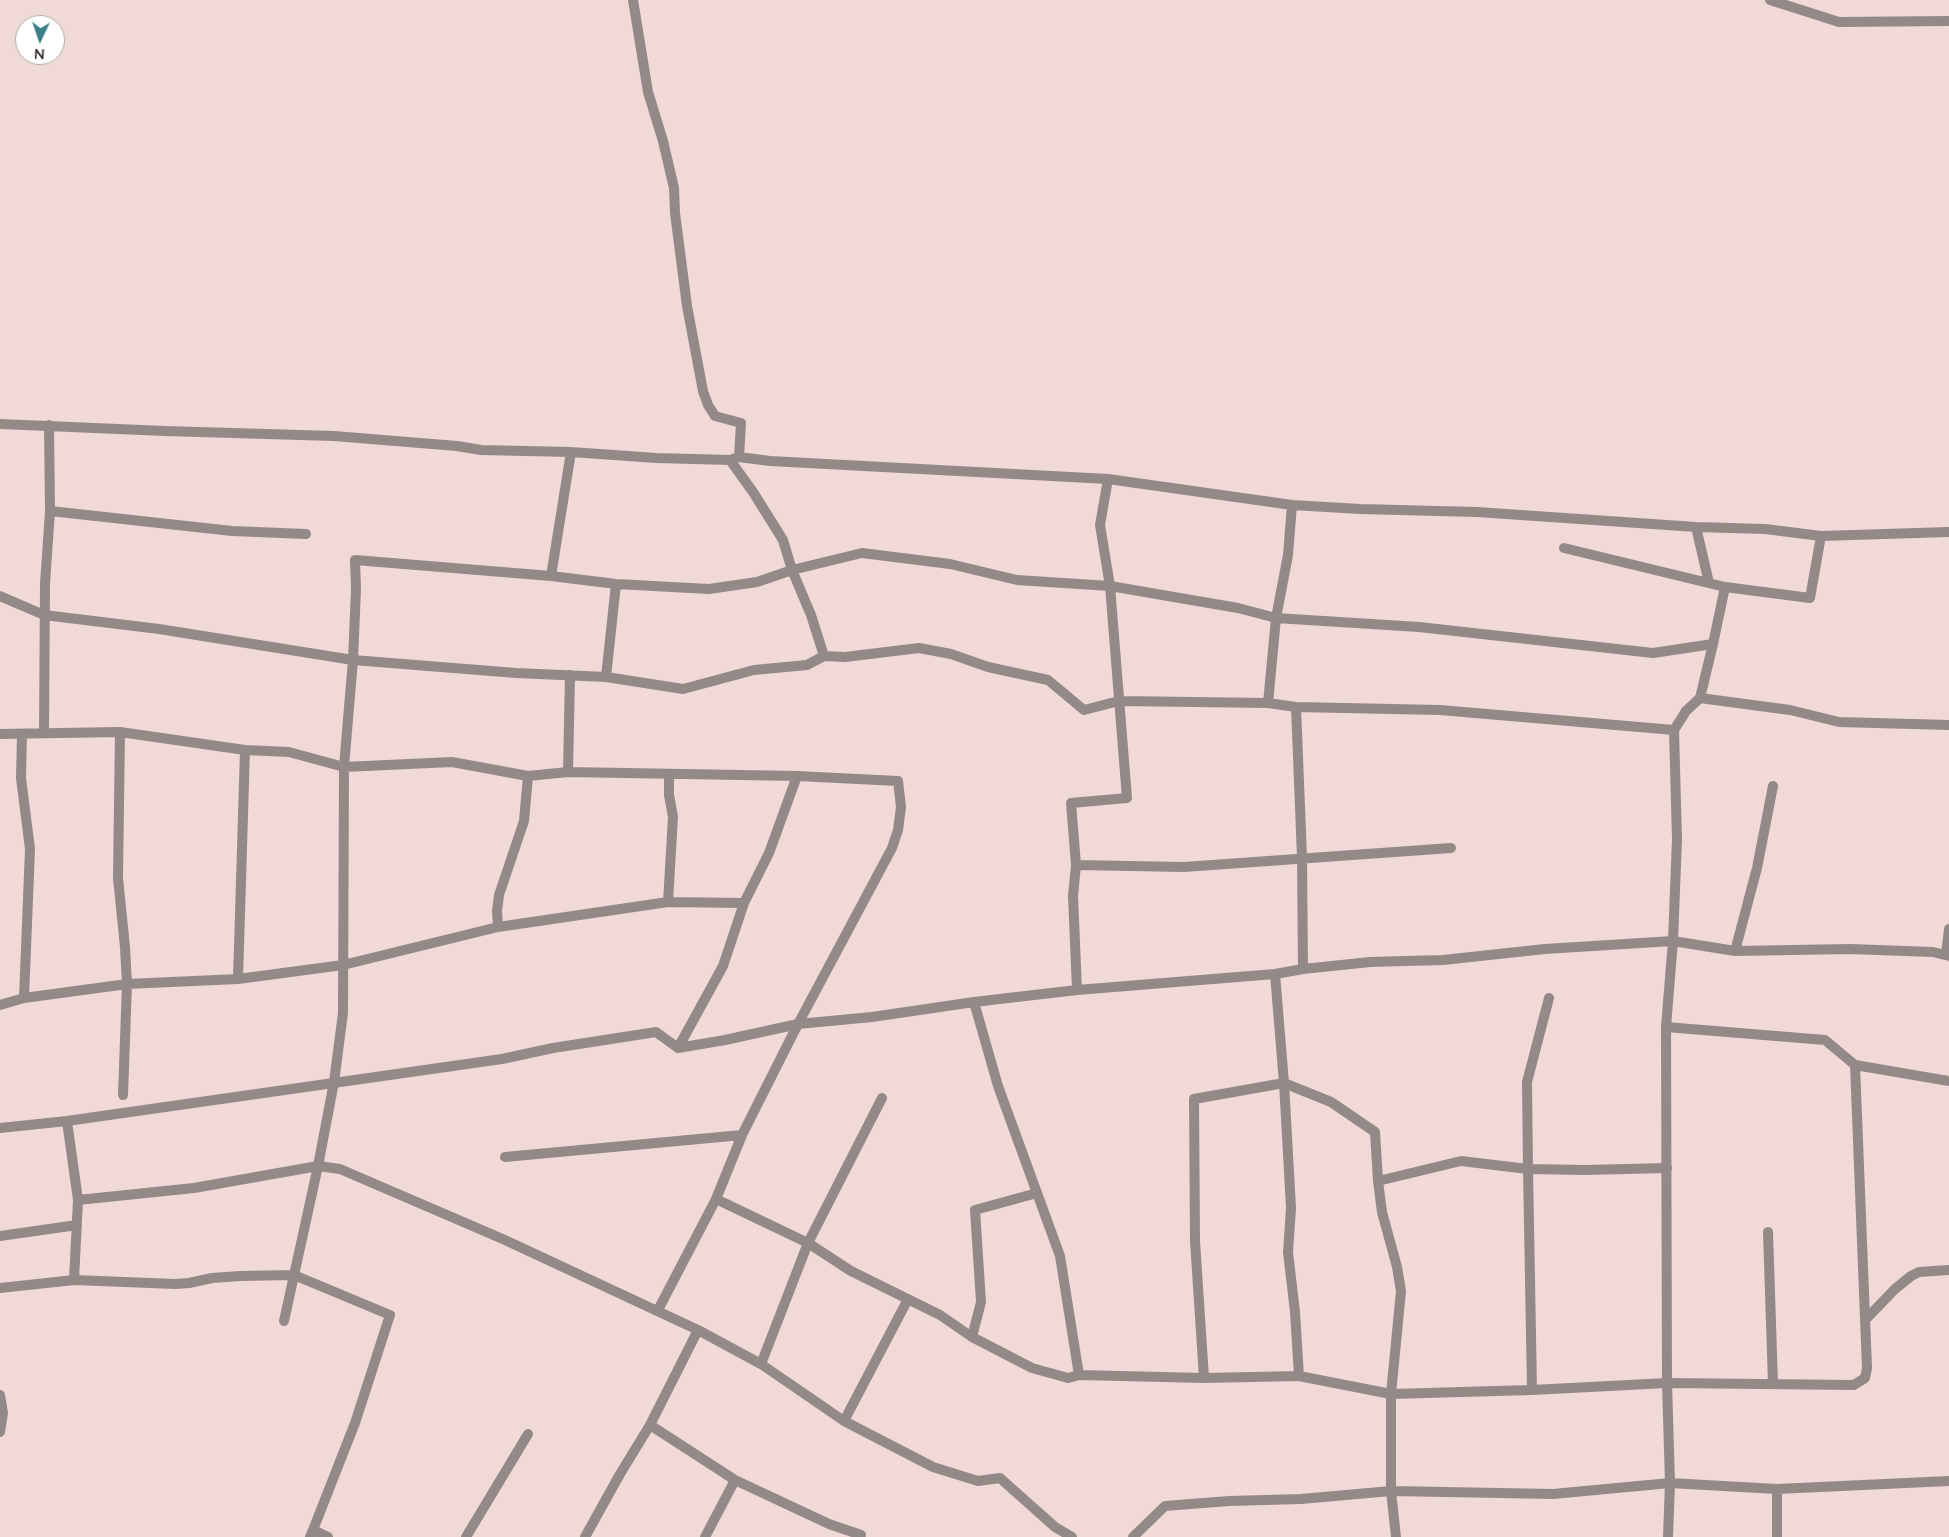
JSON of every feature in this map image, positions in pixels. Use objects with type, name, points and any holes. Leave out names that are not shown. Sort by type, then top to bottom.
[{"type":"street","points":[[633,0],[648,92],[663,141],[674,188],[675,213],[687,306],[703,391],[708,405],[715,416],[741,423],[734,458],[783,540],[792,570],[811,615],[824,656]]},
{"type":"street","points":[[1770,0],[1839,22],[1949,21]]},
{"type":"street","points":[[0,424],[165,432],[325,436],[457,446],[481,450],[572,452],[656,458],[734,458],[1108,479],[1292,505],[1476,512],[1696,527],[1765,529],[1821,536],[1949,532]]},
{"type":"street","points":[[44,733],[44,584],[50,511],[50,425]]},
{"type":"street","points":[[551,576],[572,452]]},
{"type":"street","points":[[1077,990],[1073,896],[1076,865],[1072,803],[1127,798],[1110,586],[1100,524],[1108,479]]},
{"type":"street","points":[[1268,702],[1276,618],[1288,555],[1292,505]]},
{"type":"street","points":[[50,511],[232,531],[306,534]]},
{"type":"street","points":[[1696,527],[1709,583]]},
{"type":"street","points":[[1564,548],[1725,587],[1810,598],[1821,536]]},
{"type":"street","points":[[284,1321],[318,1166],[334,1082],[343,1013],[344,767],[356,589],[355,560],[551,576],[616,584],[710,589],[756,582],[792,570],[862,553],[950,564],[1017,580],[1110,586],[1238,608],[1276,618],[1419,627],[1653,653],[1713,644]]},
{"type":"street","points":[[606,677],[616,584]]},
{"type":"street","points":[[1668,1537],[1670,1483],[1667,1383],[1666,1027],[1673,941],[1677,839],[1674,730],[1686,711],[1700,698],[1725,587]]},
{"type":"street","points":[[0,596],[44,615],[159,629],[352,660],[516,674],[606,677],[683,689],[754,670],[807,665],[824,656],[845,657],[920,648],[951,654],[988,668],[1048,680],[1084,710],[1119,701],[1268,702],[1296,707],[1440,710],[1674,730]]},
{"type":"street","points":[[568,772],[570,675]]},
{"type":"street","points":[[1700,698],[1790,710],[1839,722],[1949,725]]},
{"type":"street","points":[[1296,707],[1302,857],[1303,968]]},
{"type":"street","points":[[120,732],[118,878],[125,947],[126,984],[123,1095]]},
{"type":"street","points":[[0,734],[120,732],[245,750],[289,752],[344,767],[452,762],[528,776],[568,772],[797,776],[898,781],[901,807],[898,830],[892,848],[798,1024],[742,1135],[716,1199],[658,1310]]},
{"type":"street","points":[[22,734],[21,778],[30,849],[24,998]]},
{"type":"street","points":[[238,979],[245,750]]},
{"type":"street","points":[[668,902],[673,817],[669,795],[669,774]]},
{"type":"street","points":[[498,927],[499,895],[524,820],[528,776]]},
{"type":"street","points":[[678,1048],[723,966],[744,903],[769,853],[797,776]]},
{"type":"street","points":[[1735,951],[1757,868],[1773,786]]},
{"type":"street","points":[[1076,865],[1184,867],[1302,857],[1451,848]]},
{"type":"street","points":[[0,1005],[24,998],[126,984],[238,979],[343,965],[498,927],[668,902],[744,903]]},
{"type":"street","points":[[0,1128],[67,1121],[334,1082],[502,1060],[553,1048],[656,1032],[678,1048],[726,1040],[798,1024],[872,1017],[974,1002],[1077,990],[1275,974],[1303,968],[1370,962],[1443,960],[1545,950],[1673,941],[1735,951],[1850,949],[1947,955],[1949,929]]},
{"type":"street","points":[[1275,974],[1284,1083],[1291,1208],[1288,1252],[1295,1312],[1299,1376]]},
{"type":"street","points":[[1532,1390],[1527,1082],[1549,998]]},
{"type":"street","points":[[974,1002],[998,1086],[1060,1256],[1079,1375]]},
{"type":"street","points":[[1666,1027],[1825,1040],[1855,1065],[1949,1081]]},
{"type":"street","points":[[716,1199],[808,1243],[851,1271],[940,1315],[972,1337],[1032,1368],[1068,1378],[1079,1375],[1204,1378],[1299,1376],[1391,1394],[1532,1390],[1667,1383],[1854,1385],[1865,1378],[1867,1368],[1855,1065]]},
{"type":"street","points":[[1204,1378],[1195,1241],[1194,1099],[1284,1083],[1331,1102],[1375,1132],[1382,1212],[1397,1267],[1401,1291],[1391,1394],[1391,1491],[1396,1537]]},
{"type":"street","points":[[761,1364],[808,1243],[882,1098]]},
{"type":"street","points":[[67,1121],[78,1200],[74,1280]]},
{"type":"street","points":[[505,1157],[742,1135]]},
{"type":"street","points":[[1378,1181],[1461,1161],[1528,1169],[1667,1168]]},
{"type":"street","points":[[78,1200],[194,1188],[318,1166],[340,1168],[505,1240],[698,1330],[761,1364],[844,1421],[933,1467],[978,1481],[1000,1478],[1055,1527],[1072,1537]]},
{"type":"street","points":[[972,1337],[981,1302],[975,1210],[1037,1193]]},
{"type":"street","points":[[0,1236],[77,1225]]},
{"type":"street","points":[[1768,1232],[1772,1384]]},
{"type":"street","points":[[1866,1319],[1895,1289],[1911,1276],[1920,1272],[1949,1270]]},
{"type":"street","points":[[0,1288],[74,1280],[182,1284],[240,1276],[294,1275],[390,1315],[355,1423],[311,1533],[328,1537]]},
{"type":"street","points":[[844,1421],[907,1300]]},
{"type":"street","points":[[585,1537],[650,1425],[698,1330]]},
{"type":"street","points":[[0,1395],[3,1413],[0,1432]]},
{"type":"street","points":[[650,1425],[735,1480],[830,1524],[861,1535]]},
{"type":"street","points":[[466,1537],[528,1434]]},
{"type":"street","points":[[704,1537],[735,1480]]},
{"type":"street","points":[[1133,1537],[1165,1506],[1229,1501],[1301,1499],[1391,1491],[1552,1494],[1670,1483],[1777,1489],[1949,1481]]},
{"type":"street","points":[[1777,1489],[1777,1537]]}]
